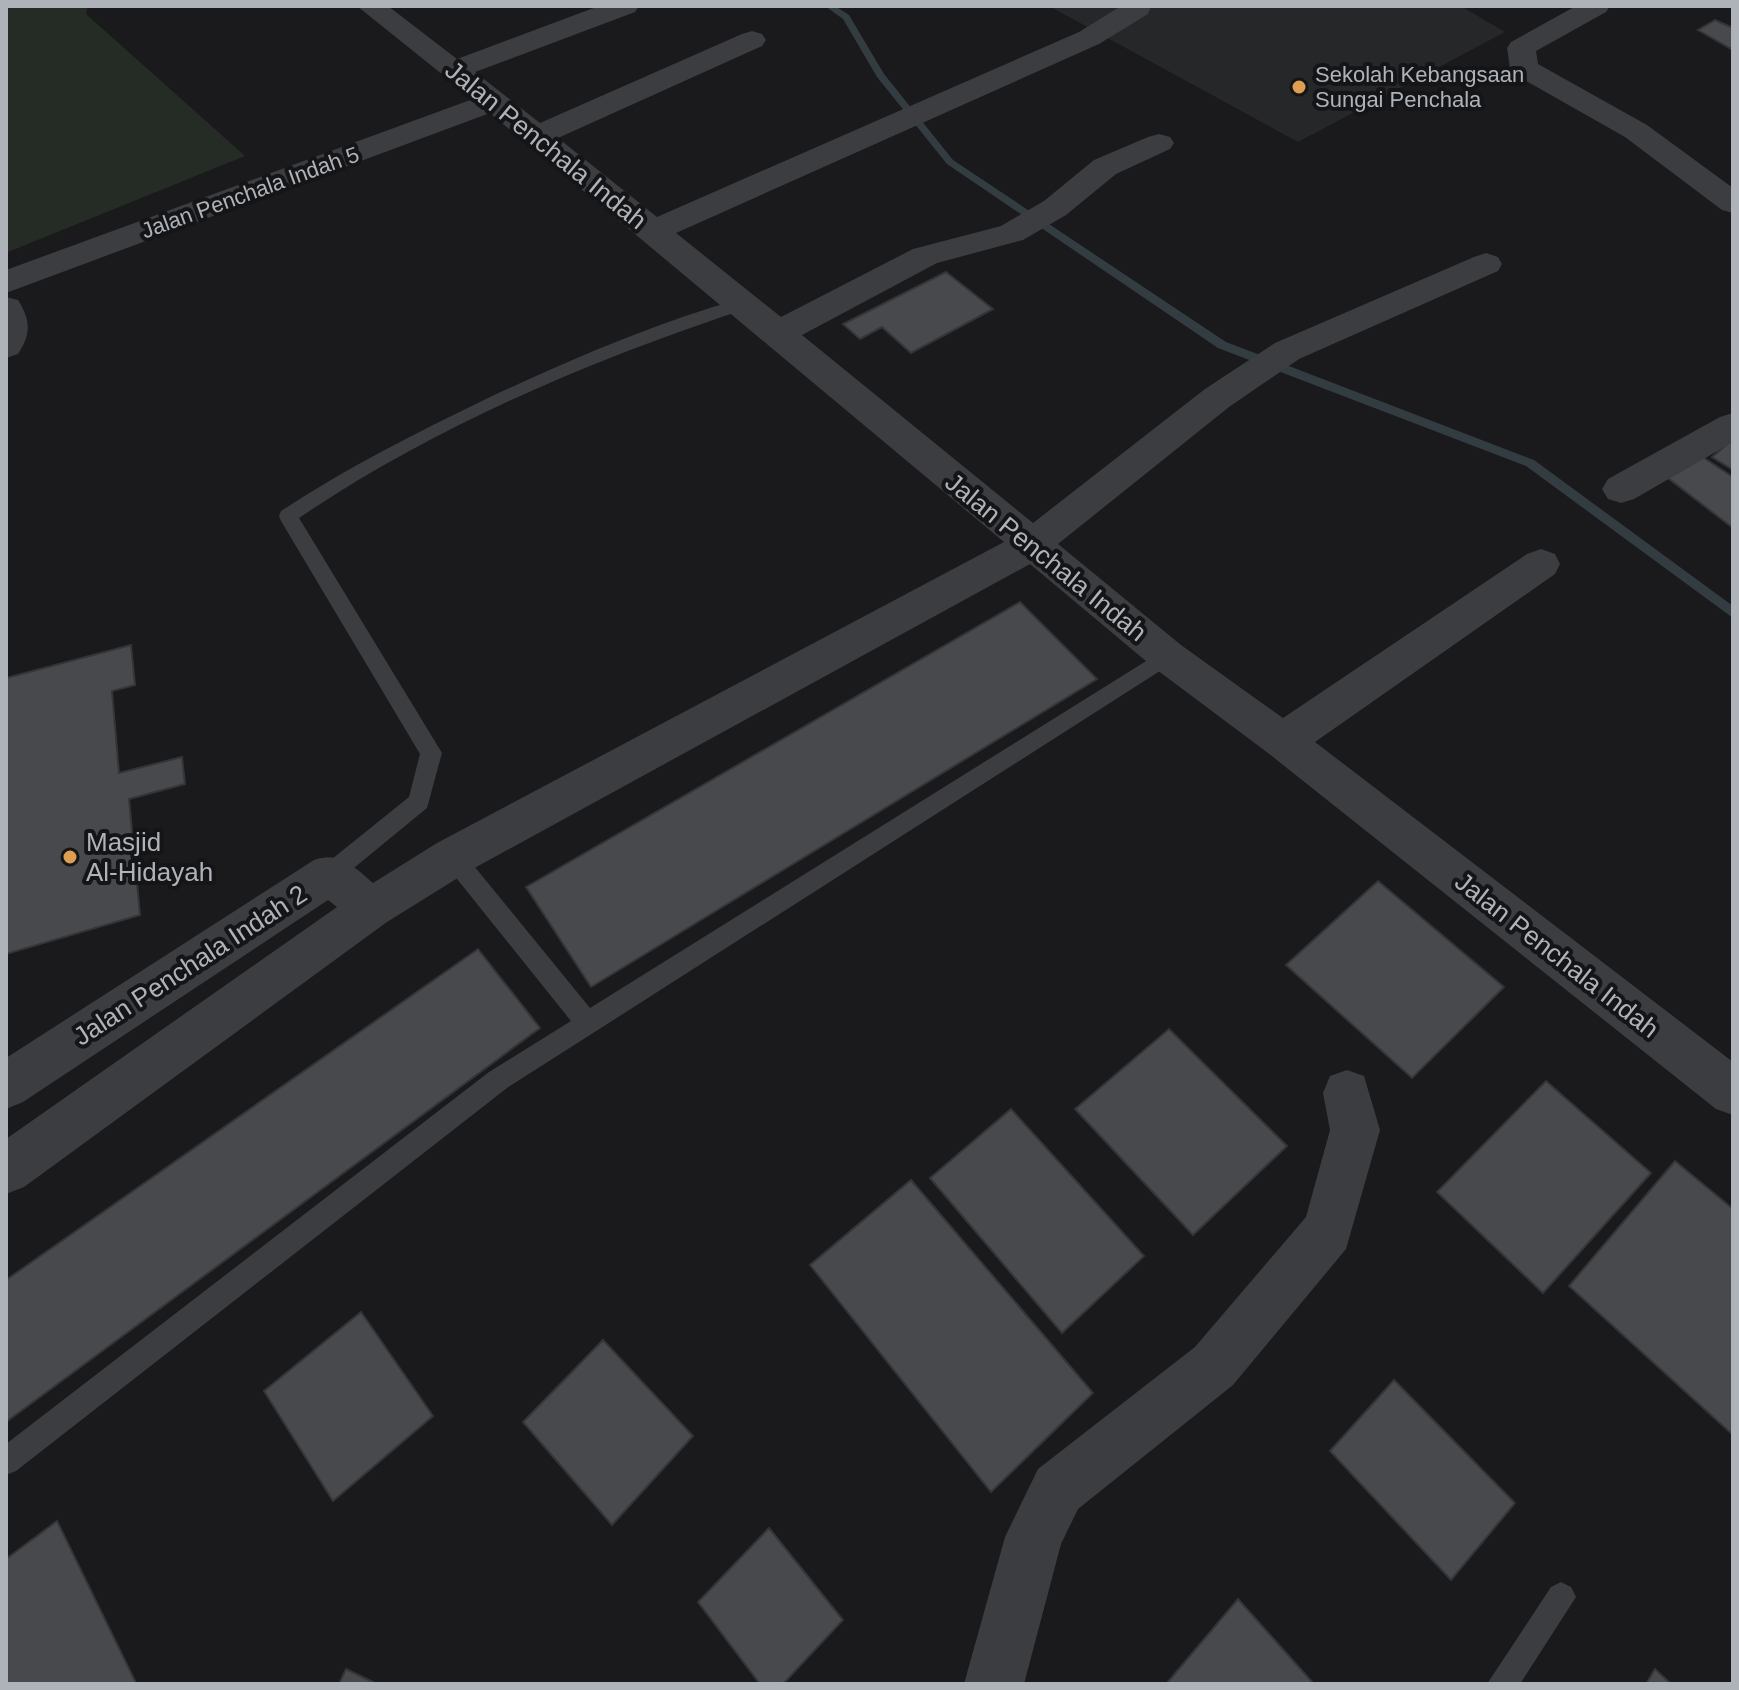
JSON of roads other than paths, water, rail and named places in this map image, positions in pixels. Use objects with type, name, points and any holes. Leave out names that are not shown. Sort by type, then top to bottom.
[{"type":"street","name":"Jalan Penchala Indah","points":[[371,6],[494,101],[743,304],[1030,546],[1167,656],[1283,741],[1733,1092]]},
{"type":"street","points":[[454,70],[625,6]]},
{"type":"street","points":[[653,231],[1089,38],[1138,8],[1135,6]]},
{"type":"street","points":[[1596,6],[1521,48],[1524,68],[1636,131],[1733,203]]},
{"type":"street","points":[[536,136],[752,40]]},
{"type":"street","name":"Jalan Penchala Indah 5","points":[[6,282],[494,101]]},
{"type":"street","points":[[778,333],[925,256],[1012,233],[1055,208],[1105,167],[1159,143]]},
{"type":"street","points":[[6,1169],[371,908],[453,857],[1030,546],[1217,398],[1270,363],[1486,264]]},
{"type":"street","points":[[6,308],[12,318],[10,341],[6,346]]},
{"type":"street","points":[[1621,489],[1733,426]]},
{"type":"street","points":[[1283,741],[1541,564]]},
{"type":"street","name":"Jalan Penchala Indah 2","points":[[6,1086],[330,874],[371,908]]},
{"type":"street","points":[[994,1684],[1034,1537],[1058,1489],[1214,1366],[1328,1231],[1355,1130],[1347,1093]]},
{"type":"lane","points":[[330,874],[419,802],[431,753],[288,516],[338,481],[504,397],[675,325],[743,304]]},
{"type":"lane","points":[[6,1461],[498,1080],[586,1021],[1167,656]]},
{"type":"lane","points":[[453,857],[586,1021]]},
{"type":"lane","points":[[1502,1684],[1561,1597]]},
{"type":"waterway","points":[[829,6],[846,17],[880,75],[950,162],[1222,345],[1530,463],[1733,613]]},
{"type":"place","name":"Sekolah Kebangsaan Sungai Penchala","points":[[1299,87]]},
{"type":"place","name":"Masjid Al-Hidayah","points":[[70,857]]}]
